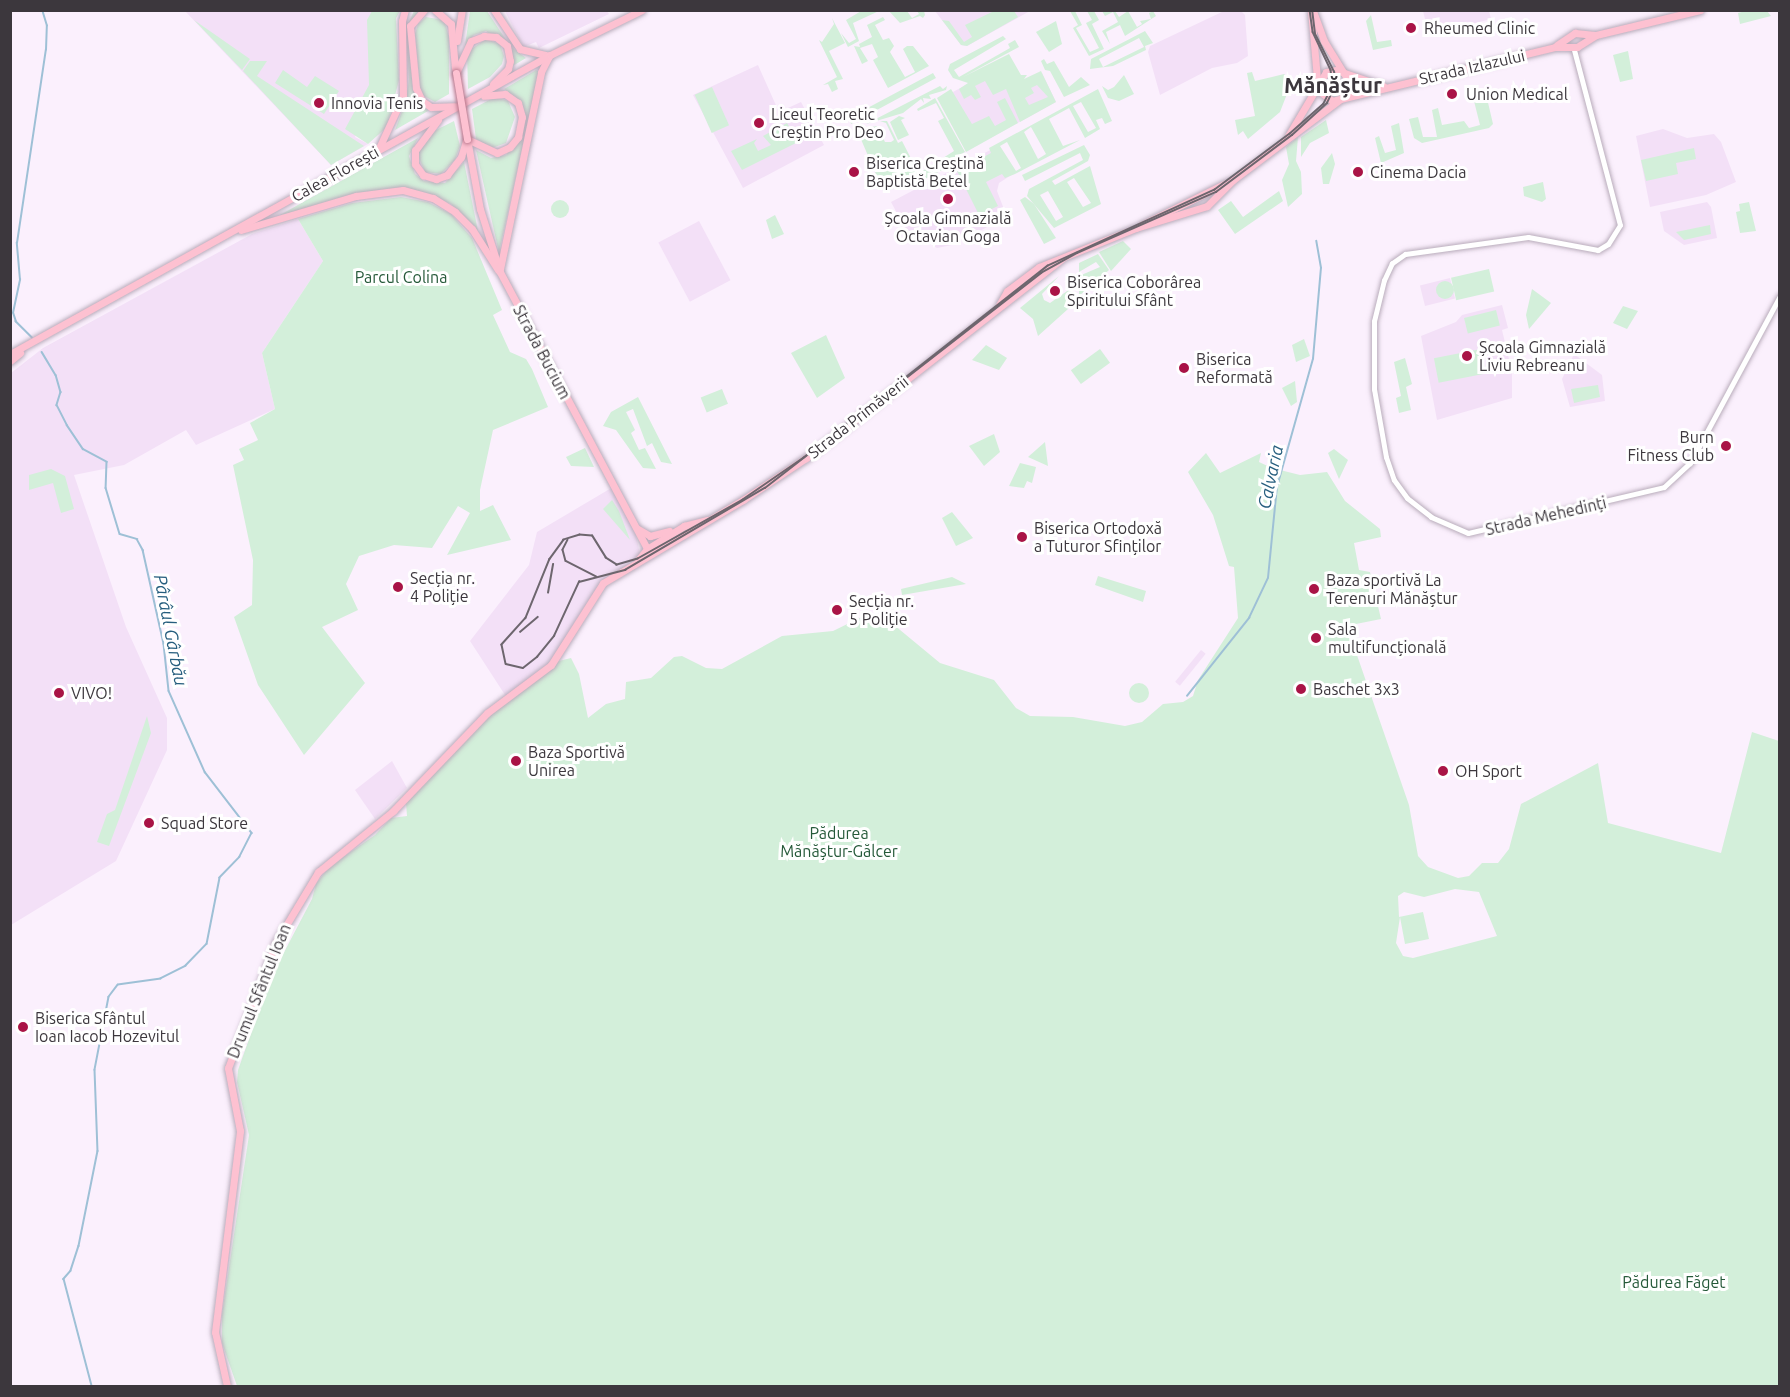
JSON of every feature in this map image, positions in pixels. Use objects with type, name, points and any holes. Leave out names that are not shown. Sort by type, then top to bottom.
[{"type":"main road","points":[[379,149],[403,96],[402,21],[405,10]]},
{"type":"main road","points":[[424,10],[410,26],[419,95],[436,108],[463,105]]},
{"type":"main road","points":[[435,10],[452,24],[456,73]]},
{"type":"main road","points":[[456,73],[462,10]]},
{"type":"main road","points":[[494,10],[520,49],[550,55],[542,72],[500,272]]},
{"type":"main road","name":"Calea Florești","points":[[35,342],[550,55],[642,10]]},
{"type":"main road","points":[[1312,10],[1324,41],[1344,74],[1348,89],[1341,99],[1325,98],[1318,84],[1312,10]]},
{"type":"main road","name":"Strada Izlazului","points":[[1341,99],[1555,47],[1577,45],[1596,35],[1700,10]]},
{"type":"main road","points":[[1569,37],[1577,45],[1581,34]]},
{"type":"main road","name":"Strada Izlazului","points":[[1555,47],[1569,37],[1581,34],[1596,35]]},
{"type":"main road","points":[[456,73],[466,47],[473,39],[489,35],[504,42],[510,55],[508,69],[476,98]]},
{"type":"main road","points":[[1318,84],[1328,71],[1344,74]]},
{"type":"main road","name":"Strada Bucium","points":[[456,73],[480,209],[500,272],[648,551]]},
{"type":"main road","name":"Strada Izlazului","points":[[1344,74],[1388,86]]},
{"type":"main road","name":"Strada Primăverii","points":[[1287,138],[1318,84]]},
{"type":"main road","points":[[447,113],[415,150],[414,160],[419,172],[431,178],[447,176],[460,157],[467,139],[486,151],[502,152],[514,143],[521,123],[520,107],[510,96],[501,93],[476,98]]},
{"type":"main road","name":"Strada Primăverii","points":[[1136,228],[1207,206],[1233,180],[1341,99]]},
{"type":"main road","name":"Strada Primăverii","points":[[648,551],[709,520],[806,458],[999,305],[1007,291],[1037,268],[1062,260],[1136,228],[1233,180]]},
{"type":"main road","points":[[229,234],[356,196],[403,190],[433,198],[461,217],[500,272]]},
{"type":"main road","points":[[10,354],[35,342]]},
{"type":"main road","points":[[10,361],[35,342]]},
{"type":"main road","name":"Strada Primăverii","points":[[648,551],[678,529],[709,520]]},
{"type":"main road","points":[[632,523],[650,536],[678,529]]},
{"type":"main road","points":[[632,523],[639,557]]},
{"type":"main road","name":"Drumul Sfântul Ioan","points":[[227,1386],[215,1332],[240,1131],[228,1072],[285,922],[327,862],[393,811],[487,713],[551,665],[594,592],[648,551]]},
{"type":"street","name":"Strada Mehedinți","points":[[1577,45],[1578,59],[1620,218],[1608,244],[1591,250],[1545,237],[1528,237],[1441,247],[1405,254],[1392,263],[1384,280],[1374,330],[1375,407],[1386,457],[1407,498],[1431,517],[1468,533],[1664,487],[1690,463],[1779,296]]},
{"type":"shaded area","points":[[606,10],[609,14],[539,48],[536,42],[523,47],[505,11]]},
{"type":"shaded area","points":[[185,11],[383,11],[386,78],[355,137],[368,144],[331,165]]},
{"type":"shaded area","points":[[935,11],[1030,11],[967,46],[961,45]]},
{"type":"shaded area","points":[[1224,11],[1241,11],[1245,15],[1248,56],[1237,63],[1212,68],[1160,95],[1148,52],[1150,46]]},
{"type":"shaded area","points":[[1423,11],[1489,11],[1491,19],[1429,35]]},
{"type":"shaded area","points":[[1009,61],[1022,83],[1042,73],[1056,102],[972,148],[944,97]]},
{"type":"shaded area","name":"Liceul Teoretic Creștin Pro Deo","points":[[758,65],[779,112],[801,102],[824,145],[743,188],[693,95]]},
{"type":"shaded area","points":[[1663,129],[1687,138],[1714,134],[1721,142],[1736,182],[1706,195],[1650,207],[1636,136]]},
{"type":"shaded area","name":"Școala Gimnazială Octavian Goga","points":[[996,147],[1013,174],[999,183],[997,191],[1007,217],[952,245],[937,248],[906,230],[891,202]]},
{"type":"shaded area","points":[[1707,202],[1711,207],[1717,238],[1684,245],[1664,231],[1660,212]]},
{"type":"shaded area","points":[[298,219],[323,261],[262,353],[275,409],[196,445],[186,430],[124,465],[74,475],[126,627],[167,718],[167,750],[116,861],[11,925],[11,373],[43,348],[252,234]]},
{"type":"shaded area","points":[[699,221],[730,280],[690,302],[658,243]]},
{"type":"shaded area","points":[[1450,278],[1455,298],[1425,306],[1420,285]]},
{"type":"shaded area","name":"Școala Gimnazială Liviu Rebreanu","points":[[1502,305],[1508,328],[1502,330],[1512,372],[1512,398],[1437,420],[1421,336],[1456,322],[1462,315]]},
{"type":"shaded area","points":[[1574,354],[1602,375],[1605,401],[1570,407],[1562,379]]},
{"type":"shaded area","points":[[613,487],[636,535],[640,554],[637,561],[610,577],[557,657],[507,698],[470,641],[529,565],[537,532]]},
{"type":"shaded area","points":[[1201,650],[1206,654],[1180,686],[1175,682]]},
{"type":"shaded area","points":[[392,761],[407,788],[375,819],[355,790]]},
{"type":"green space","points":[[863,10],[879,11],[853,23],[859,41],[848,47],[841,33],[849,43],[856,39],[846,20]]},
{"type":"green space","points":[[1749,10],[1767,11],[1771,16],[1740,24],[1738,13]]},
{"type":"green space","points":[[372,11],[400,11],[396,18],[399,80],[387,127],[368,144],[345,129],[369,85],[367,20]]},
{"type":"green space","points":[[414,11],[423,11],[410,24],[413,90],[428,111],[395,130],[406,100],[409,79],[406,29]]},
{"type":"green space","points":[[470,11],[487,11],[510,46],[526,58],[511,67],[510,50],[486,31],[474,35],[465,46]]},
{"type":"green space","points":[[889,11],[907,11],[912,18],[919,14],[917,11],[924,11],[925,15],[923,18],[920,16],[900,23]]},
{"type":"green space","points":[[994,11],[1014,11],[1018,17],[967,46],[961,45],[942,20],[949,21],[964,42],[972,37],[965,25]]},
{"type":"green space","points":[[1070,11],[1075,11],[1082,25],[1076,28],[1090,52],[1099,48],[1086,23],[1092,20],[1087,11],[1094,11],[1099,20],[1092,24],[1104,49],[1089,56],[1073,28],[1078,25]]},
{"type":"green space","points":[[1102,11],[1115,11],[1119,17],[1128,11],[1137,27],[1142,24],[1140,21],[1151,19],[1149,13],[1153,11],[1156,16],[1125,36],[1120,25],[1106,32],[1110,44],[1102,31],[1118,22],[1113,12],[1105,16]]},
{"type":"green space","points":[[1371,15],[1377,42],[1391,40],[1392,46],[1373,50],[1366,21]]},
{"type":"green space","points":[[426,17],[444,20],[449,37],[449,94],[435,102],[422,95],[420,86],[415,34],[418,24]]},
{"type":"green space","points":[[883,17],[885,20],[875,25],[883,40],[889,38],[894,46],[890,52],[905,77],[915,72],[903,49],[907,46],[913,46],[929,66],[888,88],[873,60],[878,57],[872,44],[860,48],[868,61],[862,64],[854,46],[860,47],[859,44],[872,37],[867,25]]},
{"type":"green space","points":[[832,18],[845,43],[829,51],[843,79],[835,81],[838,89],[832,92],[828,84],[823,85],[837,77],[819,40],[822,42],[834,24]]},
{"type":"green space","points":[[194,20],[250,59],[242,70]]},
{"type":"green space","points":[[1056,21],[1062,44],[1049,52],[1036,32]]},
{"type":"green space","points":[[1145,31],[1153,43],[1145,46],[1146,50],[1113,66],[1090,69],[1091,59]],"holes":[[[1139,38],[1144,47],[1103,67],[1099,59]]]},
{"type":"green space","points":[[1003,36],[1006,39],[954,70],[959,77],[1010,48],[1008,44],[1015,40],[1019,47],[963,77],[1009,54],[1021,75],[1027,75],[1024,79],[1041,71],[1056,102],[1020,122],[1006,89],[993,95],[985,81],[975,86],[981,97],[975,100],[971,95],[964,99],[959,89],[968,83],[953,78],[948,70],[950,64]],"holes":[[[1037,85],[1048,97],[1029,105],[1025,98],[1034,93],[1031,88]]]},
{"type":"green space","points":[[486,39],[500,44],[504,56],[502,64],[490,77],[468,89],[467,52]]},
{"type":"green space","points":[[1628,51],[1633,79],[1620,82],[1613,55]]},
{"type":"green space","points":[[1044,59],[1047,64],[1054,61],[1069,87],[1081,77],[1090,85],[1064,97],[1050,71],[1045,70],[1041,61]]},
{"type":"green space","points":[[250,61],[267,61],[257,76],[364,146],[331,165],[243,71]]},
{"type":"green space","name":"Innovia Tenis","points":[[283,70],[307,87],[315,76],[339,91],[324,114],[275,83]]},
{"type":"green space","points":[[536,70],[539,72],[499,253],[476,150],[491,158],[506,155],[517,141],[521,115],[519,100],[504,89]]},
{"type":"green space","points":[[1252,72],[1255,81],[1284,74],[1292,81],[1280,112],[1248,139],[1243,131],[1238,135],[1235,120],[1255,116],[1247,73]]},
{"type":"green space","points":[[933,73],[936,78],[851,124],[852,116],[852,119],[861,116],[860,112]]},
{"type":"green space","points":[[1124,75],[1134,94],[1119,101],[1108,98],[1102,86],[1108,90],[1114,87]]},
{"type":"green space","points":[[940,86],[943,89],[947,86],[946,90],[929,95],[931,99],[923,98],[924,103],[921,99],[903,113],[866,124]]},
{"type":"green space","points":[[712,87],[729,125],[712,133],[695,95]]},
{"type":"green space","points":[[951,89],[972,124],[989,116],[995,126],[1006,120],[997,102],[1005,98],[1018,123],[966,152],[937,98]]},
{"type":"green space","points":[[1098,89],[1112,121],[1105,124],[1102,118],[1096,120],[1100,129],[1085,138],[1069,108],[1049,119],[1063,146],[1080,140],[1015,174],[1005,178],[1002,174],[986,182],[998,206],[979,215],[957,171],[991,153],[989,148]],"holes":[[[1081,102],[1096,128],[1088,132],[1073,106]],[[1031,127],[1046,154],[1038,159],[1024,132]],[[1007,142],[1021,168],[1016,171],[1000,146]]]},
{"type":"green space","points":[[1486,94],[1493,124],[1489,128],[1422,143],[1414,138],[1409,119],[1418,117],[1423,137],[1437,137],[1432,110],[1438,108],[1442,125],[1464,121],[1469,128],[1480,125],[1473,97]]},
{"type":"green space","points":[[495,97],[508,101],[515,117],[506,143],[492,148],[476,139],[472,109]]},
{"type":"green space","points":[[935,98],[965,152],[949,160],[952,165],[921,181],[918,177],[884,193],[857,130],[877,126],[885,142],[891,142],[894,140],[886,123],[880,121],[887,121],[898,143],[902,141],[918,172],[921,172],[954,151],[938,121],[944,118],[936,103],[918,111],[917,109]]},
{"type":"green space","points":[[899,116],[905,118],[901,120],[909,135],[898,140],[890,122]]},
{"type":"green space","points":[[1326,120],[1329,133],[1310,143],[1301,157],[1301,137]]},
{"type":"green space","points":[[454,121],[460,146],[455,160],[441,174],[425,172],[418,156],[421,146],[428,134]]},
{"type":"green space","points":[[787,123],[798,142],[742,170],[731,151],[757,139],[754,143],[758,151],[771,145],[763,136]]},
{"type":"green space","points":[[1399,123],[1404,153],[1381,163],[1375,138],[1379,136],[1385,153],[1396,150],[1391,126]]},
{"type":"green space","points":[[1298,137],[1296,161],[1301,172],[1302,194],[1288,207],[1282,180],[1289,164],[1286,147]]},
{"type":"green space","points":[[418,138],[409,156],[415,174],[424,181],[445,183],[464,162],[478,231],[451,204],[424,192],[402,190],[280,215]]},
{"type":"green space","points":[[1084,145],[1090,155],[1088,161],[1052,181],[1055,185],[1090,166],[1101,204],[1054,228],[1027,196],[1029,189],[1083,160],[1080,153],[1025,181],[1022,175]],"holes":[[[1074,178],[1091,203],[1083,207],[1067,182]],[[1048,191],[1063,217],[1056,221],[1040,195]]]},
{"type":"green space","points":[[1694,148],[1696,159],[1676,163],[1678,174],[1646,181],[1641,160]]},
{"type":"green space","points":[[1332,153],[1335,164],[1329,184],[1323,184],[1321,168]]},
{"type":"green space","points":[[1543,182],[1546,199],[1542,202],[1524,196],[1523,187]]},
{"type":"green space","points":[[1279,191],[1283,201],[1235,234],[1218,210],[1231,201],[1243,217]]},
{"type":"green space","name":"Parcul Colina","points":[[401,197],[428,202],[451,214],[472,238],[502,310],[493,315],[510,352],[526,359],[532,369],[548,407],[493,430],[480,490],[480,511],[493,505],[511,540],[447,555],[470,513],[458,506],[432,548],[394,545],[359,556],[346,584],[358,610],[322,627],[365,683],[304,755],[258,685],[234,617],[252,605],[253,560],[233,465],[244,460],[239,449],[258,440],[250,423],[275,409],[262,353],[323,261],[298,219],[352,203]]},
{"type":"green space","points":[[1025,197],[1034,204],[1056,238],[1044,244],[1020,200]]},
{"type":"green space","points":[[560,200],[566,203],[569,209],[566,215],[560,218],[554,215],[551,209],[554,203]]},
{"type":"green space","points":[[1749,202],[1756,231],[1740,233],[1736,212],[1740,211],[1739,204]]},
{"type":"green space","points":[[775,215],[784,234],[772,239],[766,220]]},
{"type":"green space","points":[[1710,225],[1711,234],[1684,240],[1676,232]]},
{"type":"green space","points":[[1123,241],[1131,249],[1111,271],[1099,252]]},
{"type":"green space","points":[[1098,254],[1109,270],[1079,296],[1079,276],[1100,267],[1096,262],[1079,272],[1079,263]]},
{"type":"green space","points":[[1489,269],[1494,291],[1456,300],[1451,278]]},
{"type":"green space","points":[[1059,276],[1042,294],[1044,300],[1050,303],[1070,289],[1078,300],[1038,336],[1033,319],[1020,308]]},
{"type":"green space","points":[[1441,281],[1449,281],[1454,286],[1452,297],[1441,299],[1436,294],[1436,286]]},
{"type":"green space","points":[[1532,289],[1551,303],[1529,329],[1526,315]]},
{"type":"green space","points":[[1623,306],[1638,311],[1627,329],[1613,323]]},
{"type":"green space","points":[[1496,310],[1500,326],[1468,334],[1464,318]]},
{"type":"green space","points":[[826,335],[845,378],[817,398],[791,353]]},
{"type":"green space","points":[[1304,339],[1310,356],[1296,362],[1292,345]]},
{"type":"green space","points":[[986,345],[1007,358],[999,370],[972,360]]},
{"type":"green space","points":[[1100,349],[1110,363],[1081,384],[1071,370]]},
{"type":"green space","points":[[1481,349],[1486,374],[1439,383],[1434,358]]},
{"type":"green space","points":[[1405,358],[1412,384],[1406,387],[1411,410],[1399,413],[1396,398],[1401,396],[1394,362]]},
{"type":"green space","points":[[1295,381],[1297,402],[1291,406],[1282,388]]},
{"type":"green space","points":[[1598,385],[1600,397],[1574,403],[1571,389]]},
{"type":"green space","points":[[722,389],[728,404],[707,412],[701,398]]},
{"type":"green space","points":[[638,397],[672,464],[661,462],[652,443],[647,446],[633,409],[626,412],[635,430],[631,433],[639,450],[645,448],[656,469],[643,468],[616,430],[603,426],[611,412]]},
{"type":"green space","points":[[994,434],[1000,452],[984,466],[969,446]]},
{"type":"green space","points":[[1045,442],[1048,466],[1028,457]]},
{"type":"green space","points":[[585,448],[594,467],[571,466],[566,457]]},
{"type":"green space","points":[[1334,449],[1348,460],[1339,479],[1328,453]]},
{"type":"green space","points":[[1206,453],[1220,473],[1261,453],[1259,462],[1272,468],[1300,475],[1327,472],[1345,501],[1380,529],[1381,537],[1354,543],[1359,570],[1370,572],[1381,619],[1356,624],[1350,635],[1409,805],[1418,856],[1428,867],[1458,878],[1469,876],[1482,863],[1498,863],[1509,849],[1521,804],[1598,763],[1608,823],[1721,853],[1752,732],[1779,741],[1779,1386],[237,1386],[222,1343],[222,1314],[249,1135],[237,1082],[238,1070],[271,977],[312,899],[316,884],[329,867],[375,835],[391,818],[407,816],[406,803],[485,719],[555,662],[571,658],[579,674],[588,718],[606,704],[625,699],[626,682],[651,678],[674,657],[682,656],[706,668],[722,669],[782,636],[833,631],[870,613],[888,620],[940,663],[994,680],[1016,708],[1030,716],[1073,717],[1125,726],[1142,722],[1163,704],[1183,702],[1193,696],[1198,680],[1238,618],[1234,567],[1229,566],[1213,515],[1188,472]],"holes":[[[1455,889],[1479,892],[1497,936],[1413,958],[1403,956],[1396,943],[1400,917],[1405,944],[1429,939],[1423,912],[1399,917],[1398,896],[1404,892],[1424,897]]]},
{"type":"green space","points":[[1020,463],[1036,467],[1032,483],[1027,481],[1024,488],[1009,486]]},
{"type":"green space","points":[[51,469],[65,476],[74,509],[61,513],[53,483],[29,490],[29,475]]},
{"type":"green space","points":[[612,500],[619,511],[630,540],[603,509]]},
{"type":"green space","points":[[952,512],[973,538],[956,546],[942,518]]},
{"type":"green space","points":[[1098,576],[1146,591],[1143,602],[1095,585]]},
{"type":"green space","points":[[952,577],[966,584],[902,595],[901,589]]},
{"type":"green space","points":[[1139,683],[1146,686],[1149,693],[1146,700],[1139,703],[1132,700],[1129,693],[1132,686]]},
{"type":"green space","points":[[147,716],[151,733],[109,846],[97,842],[107,814],[115,810]]},
{"type":"waterway","name":"Pârâul Gârbău","points":[[32,338],[16,322],[13,313],[20,280],[17,243],[46,50],[47,26],[42,10]]},
{"type":"waterway","name":"Calvaria","points":[[1187,696],[1249,618],[1268,578],[1277,487],[1313,359],[1321,268],[1316,241]]},
{"type":"waterway","name":"Pârâul Gârbău","points":[[42,352],[56,375],[61,392],[57,405],[67,425],[83,449],[107,462],[106,488],[120,534],[137,539],[143,550],[164,644],[169,691],[205,772],[252,833],[240,857],[220,878],[207,944],[186,966],[161,979],[118,985],[109,997],[95,1070],[98,1151],[79,1246],[71,1271],[64,1279],[92,1386]]},
{"type":"tram line","points":[[1310,10],[1313,32],[1331,70],[1333,86],[1324,104],[1290,134],[1215,190],[1048,266],[804,458],[743,500],[638,559],[617,565],[606,558],[592,536],[580,535],[564,540],[550,559],[526,618],[502,645],[506,664],[523,668],[537,657],[554,636],[579,582],[625,570],[765,488],[1041,273],[1077,253],[1216,192],[1292,135],[1327,103],[1336,84],[1334,72],[1315,34],[1312,10]]},
{"type":"tram line","points":[[568,540],[563,550],[566,561],[596,576]]},
{"type":"tram line","points":[[548,593],[553,564]]},
{"type":"tram line","points":[[520,632],[538,617]]},
{"type":"place","name":"Rheumed Clinic","points":[[1411,28]]},
{"type":"place","name":"Union Medical","points":[[1452,94]]},
{"type":"place","name":"Innovia Tenis","points":[[319,103]]},
{"type":"place","name":"Liceul Teoretic Creștin Pro Deo","points":[[759,123]]},
{"type":"place","name":"Biserica Creștină Baptistă Betel","points":[[854,172]]},
{"type":"place","name":"Cinema Dacia","points":[[1358,172]]},
{"type":"place","name":"Școala Gimnazială Octavian Goga","points":[[948,199]]},
{"type":"place","name":"Biserica Coborârea Spiritului Sfânt","points":[[1055,291]]},
{"type":"place","name":"Școala Gimnazială Liviu Rebreanu","points":[[1467,356]]},
{"type":"place","name":"Biserica Reformată","points":[[1184,368]]},
{"type":"place","name":"Burn Fitness Club","points":[[1726,446]]},
{"type":"place","name":"Biserica Ortodoxă a Tuturor Sfinților","points":[[1022,537]]},
{"type":"place","name":"Secția nr. 4 Poliție","points":[[398,587]]},
{"type":"place","name":"Baza sportivă La Terenuri Mănăștur","points":[[1314,589]]},
{"type":"place","name":"Secția nr. 5 Poliție","points":[[837,610]]},
{"type":"place","name":"Sala multifuncțională","points":[[1316,638]]},
{"type":"place","name":"Baschet 3x3","points":[[1301,689]]},
{"type":"place","name":"VIVO!","points":[[59,693]]},
{"type":"place","name":"Baza Sportivă Unirea","points":[[516,761]]},
{"type":"place","name":"OH Sport","points":[[1443,771]]},
{"type":"place","name":"Squad Store","points":[[149,823]]},
{"type":"place","name":"Biserica Sfântul Ioan Iacob Hozevitul","points":[[23,1027]]},
{"type":"district","name":"Mănăștur","points":[[1333,85]]},
{"type":"park label","name":"Pădurea Mănăștur-Gălcer","points":[[839,842]]},
{"type":"park label","name":"Pădurea Făget","points":[[1674,1282]]}]
